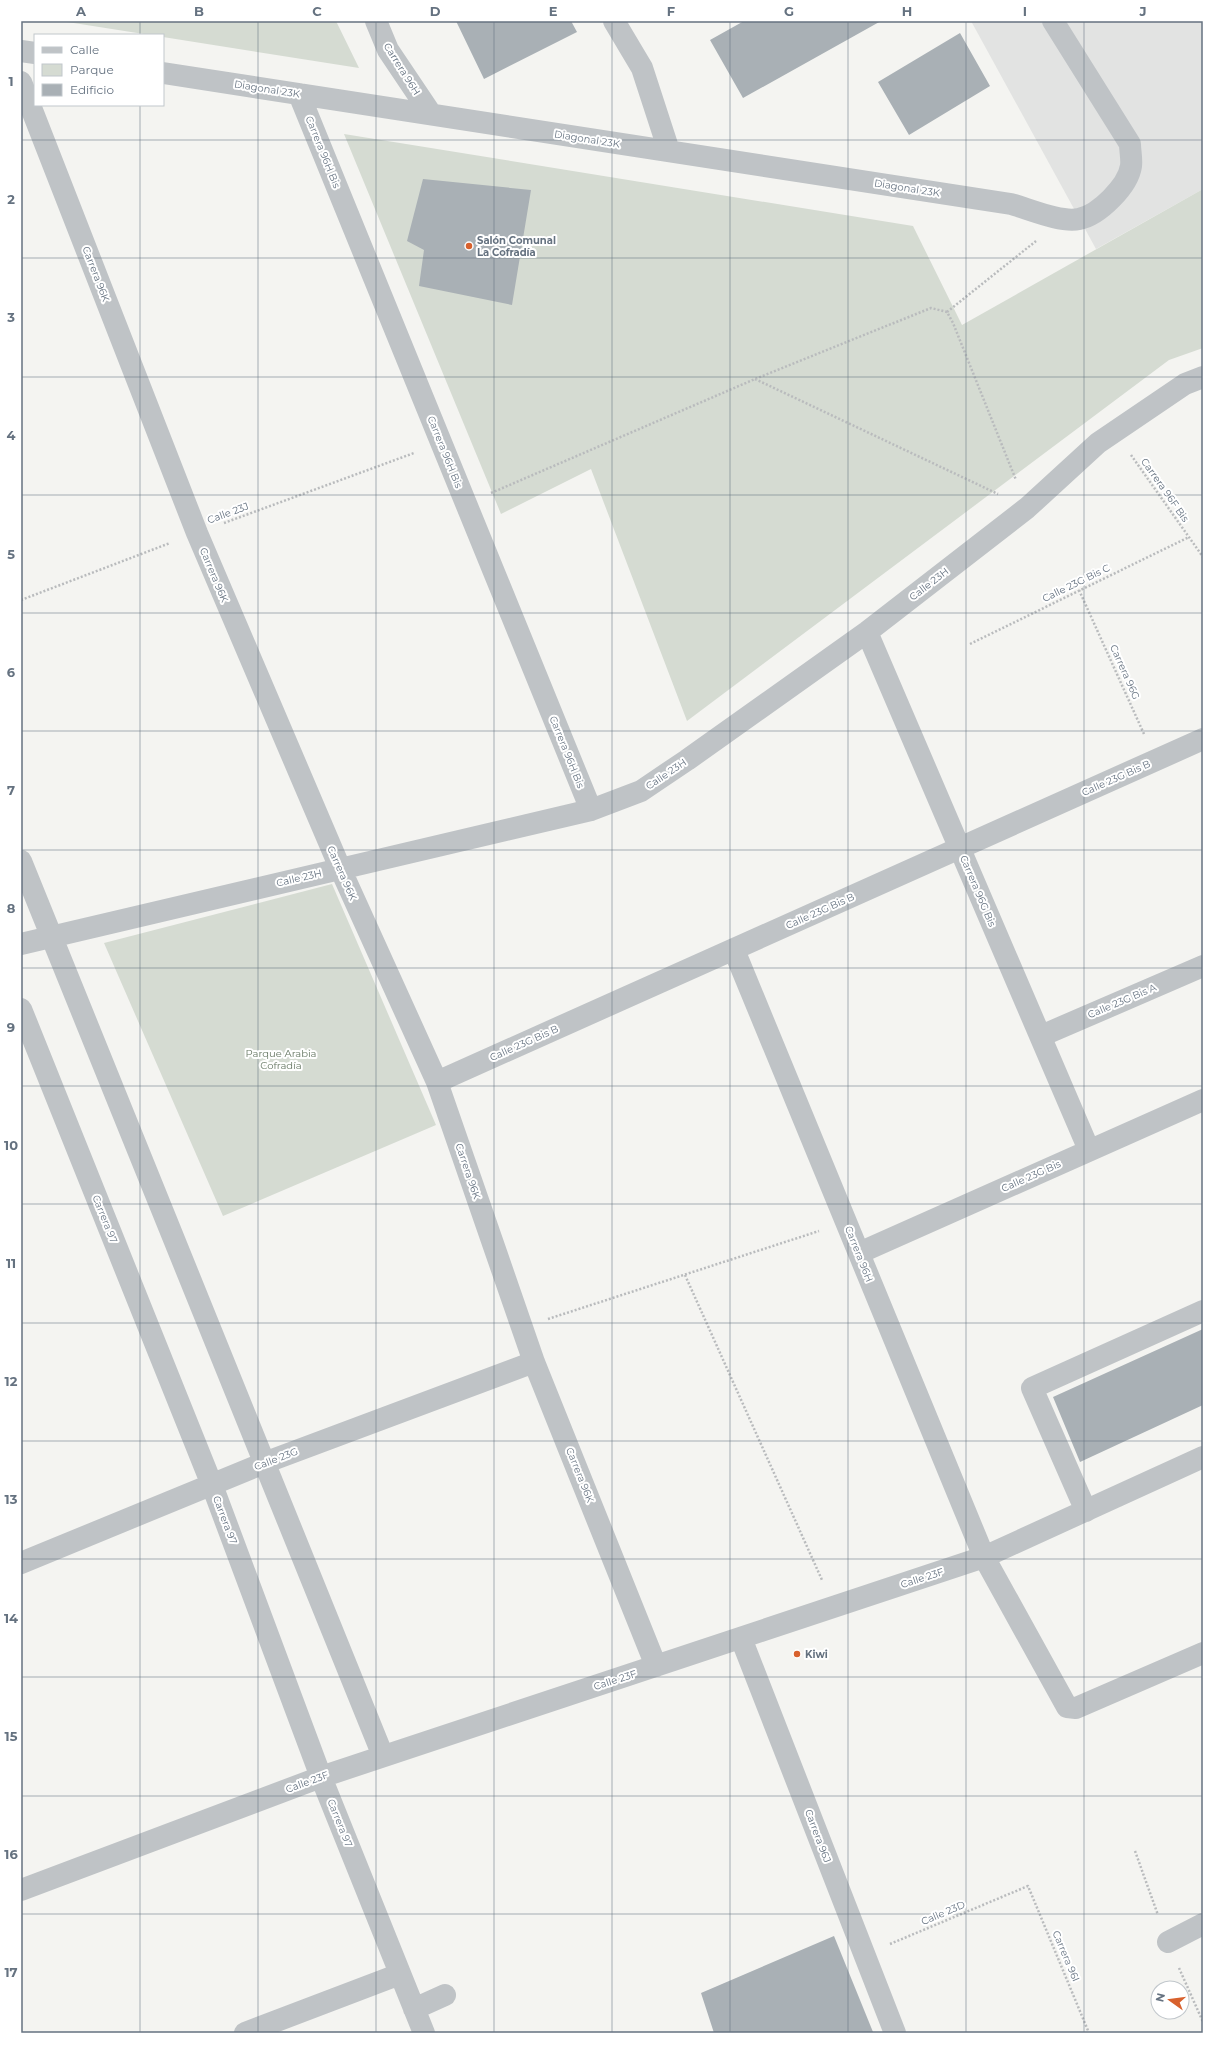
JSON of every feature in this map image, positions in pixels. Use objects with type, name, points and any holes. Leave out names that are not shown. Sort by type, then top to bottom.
[{"type":"street","name":"Carrera 96H","points":[[376,21],[388,50],[430,114]]},
{"type":"street","points":[[614,21],[642,68],[669,151]]},
{"type":"street","name":"Diagonal 23K","points":[[164,73],[1010,204],[1063,219],[1080,219],[1103,207],[1123,186],[1131,166],[1130,144],[1053,21]]},
{"type":"street","points":[[21,51],[34,53]]},
{"type":"street","name":"Carrera 96K","points":[[21,82],[196,533],[340,868],[437,1082],[534,1362],[656,1666]]},
{"type":"street","name":"Carrera 96H Bis","points":[[299,94],[591,810]]},
{"type":"street","name":"Calle 23H","points":[[21,944],[591,810],[641,791],[868,632],[1027,508],[1098,443],[1185,384],[1203,377]]},
{"type":"street","name":"Carrera 96G Bis","points":[[868,632],[1089,1150]]},
{"type":"street","name":"Calle 23G Bis B","points":[[437,1082],[1203,739]]},
{"type":"street","points":[[21,861],[383,1756]]},
{"type":"street","name":"Carrera 96H","points":[[734,950],[984,1557],[1067,1707],[1076,1708],[1203,1653]]},
{"type":"street","name":"Calle 23G Bis A","points":[[1041,1036],[1203,966]]},
{"type":"street","name":"Carrera 97","points":[[21,1009],[212,1485],[321,1777],[424,2033]]},
{"type":"street","name":"Calle 23G Bis","points":[[858,1253],[1203,1100]]},
{"type":"street","points":[[1086,1511],[1032,1388],[1203,1312]]},
{"type":"street","name":"Calle 23G","points":[[21,1563],[264,1463],[534,1362]]},
{"type":"street","name":"Calle 23F","points":[[21,1890],[321,1777],[984,1557],[1203,1457]]},
{"type":"street","name":"Carrera 96J","points":[[741,1638],[895,2033]]},
{"type":"street","points":[[1168,1942],[1203,1924]]},
{"type":"street","points":[[245,2033],[400,1974]]},
{"type":"street","points":[[414,2009],[445,1995]]},
{"type":"path","points":[[947,312],[1063,219]]},
{"type":"path","points":[[466,504],[755,379],[930,308],[947,312],[953,323],[1027,508]]},
{"type":"path","points":[[755,379],[1027,508]]},
{"type":"path","name":"Carrera 96F Bis","points":[[1115,432],[1203,557]]},
{"type":"path","name":"Calle 23J","points":[[21,600],[196,533],[441,443]]},
{"type":"path","name":"Calle 23G Bis C","points":[[970,644],[1189,537]]},
{"type":"path","name":"Carrera 96G","points":[[1079,590],[1156,760]]},
{"type":"path","points":[[523,1327],[846,1222]]},
{"type":"path","points":[[684,1275],[834,1607]]},
{"type":"path","name":"Calle 23D","points":[[864,1956],[1028,1886]]},
{"type":"path","name":"Carrera 96I","points":[[1028,1886],[1089,2033]]},
{"type":"shaded area","points":[[971,21],[1203,21],[1203,189],[1096,249]]},
{"type":"green space","points":[[61,21],[336,21],[359,68],[164,37],[164,34],[144,34]]},
{"type":"green space","points":[[344,134],[913,226],[962,325],[1203,189],[1203,348],[1169,360],[687,721],[591,469],[501,514]]},
{"type":"green space","name":"Parque Arabia Cofradía","points":[[332,884],[436,1125],[223,1216],[104,943]]},
{"type":"building","points":[[456,21],[571,21],[577,32],[484,79]]},
{"type":"building","points":[[744,21],[881,21],[743,98],[710,40]]},
{"type":"building","points":[[960,33],[990,86],[909,135],[878,82]]},
{"type":"building","name":"Salón Comunal La Cofradía","points":[[423,179],[531,190],[512,305],[419,286],[424,250],[407,241]]},
{"type":"building","points":[[1203,1329],[1203,1405],[1080,1462],[1053,1397]]},
{"type":"building","points":[[834,1936],[873,2032],[714,2033],[701,1993]]},
{"type":"place","name":"Salón Comunal La Cofradía","points":[[469,246]]},
{"type":"place","name":"Kiwi","points":[[797,1654]]}]
